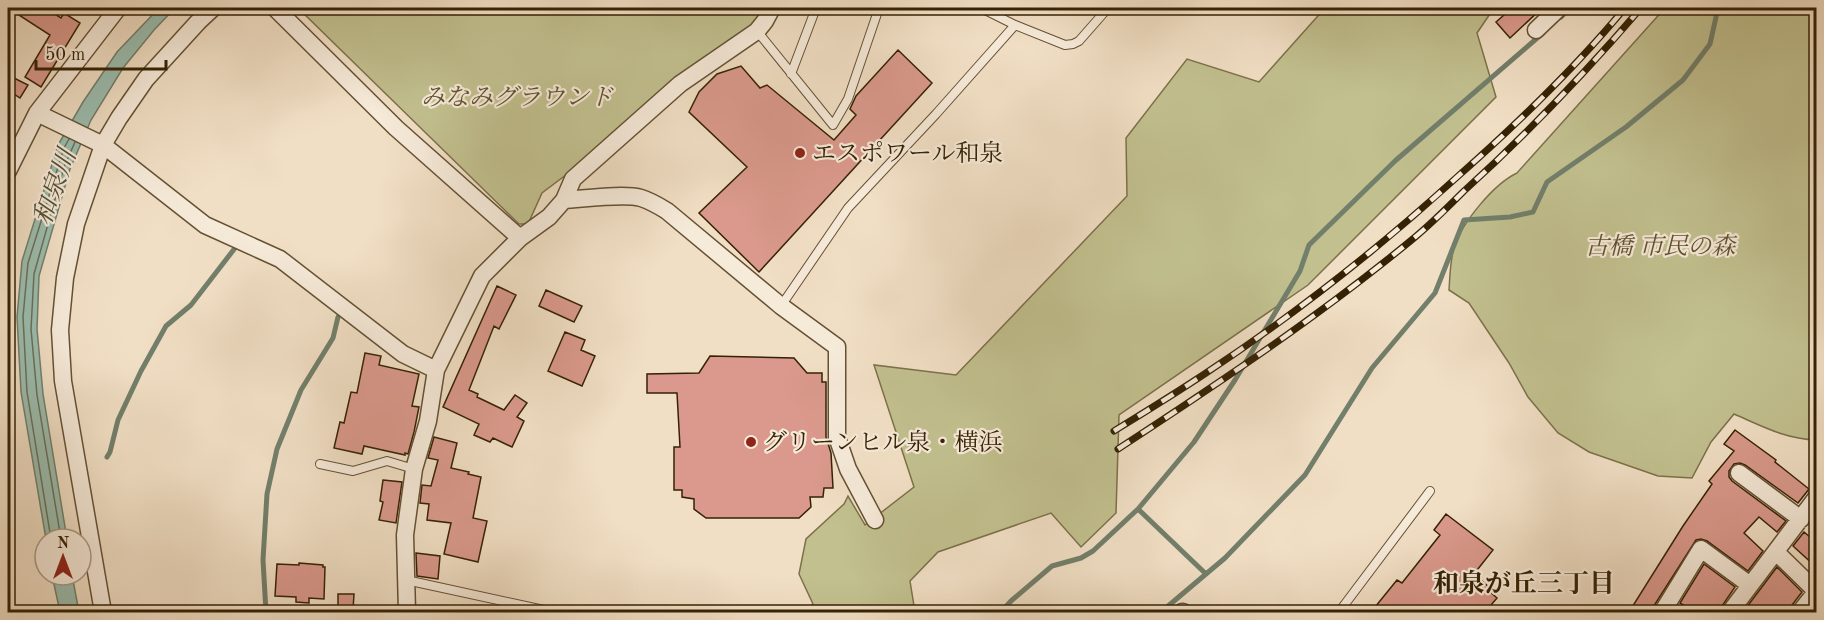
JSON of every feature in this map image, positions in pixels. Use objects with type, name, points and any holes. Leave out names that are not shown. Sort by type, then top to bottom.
[{"type":"street","points":[[8,171],[37,113],[118,8]]},
{"type":"street","points":[[103,612],[63,381],[60,330],[65,278],[76,224],[99,144],[146,79],[213,8]]},
{"type":"street","points":[[275,8],[396,128],[520,238]]},
{"type":"street","points":[[407,612],[405,535],[414,469],[428,421],[436,370],[482,276],[520,238],[549,216],[564,200],[573,179],[680,84],[757,31],[772,8]]},
{"type":"street","points":[[1536,30],[1558,8]]},
{"type":"street","points":[[37,113],[99,144],[205,225],[280,260],[403,354],[436,370]]},
{"type":"street","points":[[564,200],[629,197],[642,198],[654,203],[667,211],[781,306],[837,347],[837,437],[848,469],[875,520]]},
{"type":"street","points":[[1739,473],[1802,519]]},
{"type":"street","points":[[1730,612],[1816,498]]},
{"type":"street","points":[[1664,612],[1701,549],[1750,585]]},
{"type":"street","points":[[1776,552],[1816,592],[1800,612]]},
{"type":"lane","points":[[791,74],[816,8]]},
{"type":"lane","points":[[757,31],[833,125],[848,99],[879,8]]},
{"type":"lane","points":[[981,8],[1062,44],[1079,41],[1108,8]]},
{"type":"lane","points":[[781,306],[848,208],[1015,25]]},
{"type":"lane","points":[[320,464],[353,471],[387,460],[414,469]]},
{"type":"lane","points":[[1339,612],[1430,491]]},
{"type":"lane","points":[[406,580],[553,612]]},
{"type":"green space","name":"みなみグラウンド","points":[[298,8],[764,8],[757,21],[603,147],[542,193],[528,224],[519,224]]},
{"type":"green space","points":[[1325,8],[1494,8],[1477,33],[1496,97],[1308,285],[1119,415],[1116,513],[1081,547],[1051,513],[938,552],[910,581],[915,612],[802,612],[813,604],[799,574],[806,539],[844,504],[848,496],[865,525],[914,487],[874,365],[956,375],[1127,196],[1126,138],[1187,59],[1259,82]]},
{"type":"green space","name":"古橋 市民の森","points":[[1665,8],[1816,8],[1816,440],[1784,434],[1734,414],[1711,442],[1692,478],[1658,476],[1589,452],[1558,433],[1528,397],[1509,363],[1469,303],[1449,290],[1454,248],[1471,216],[1489,195],[1517,173]]},
{"type":"water","name":"和泉川","points":[[159,8],[175,8],[123,68],[91,120],[70,169],[39,276],[37,329],[43,394],[65,527],[44,527],[21,392],[17,317],[22,261],[58,145],[83,102],[117,52]]},
{"type":"water","points":[[55,587],[74,587],[79,612],[60,612]]},
{"type":"building","points":[[8,8],[45,8],[61,18],[64,13],[80,23],[41,87],[25,77],[50,35]]},
{"type":"building","points":[[1512,8],[1542,8],[1510,38],[1496,22]]},
{"type":"building","name":"エスポワール和泉","points":[[898,50],[932,83],[759,272],[699,213],[747,167],[689,112],[699,92],[717,74],[741,66],[760,88],[767,85],[834,140],[856,115],[850,109],[856,96]]},
{"type":"building","points":[[8,75],[28,85],[20,98],[8,90]]},
{"type":"building","points":[[497,286],[516,295],[499,329],[494,326],[469,390],[478,394],[477,397],[504,410],[515,395],[527,403],[517,417],[524,421],[512,447],[493,438],[490,442],[474,435],[479,424],[443,407]]},
{"type":"building","points":[[546,290],[582,306],[574,322],[539,306]]},
{"type":"building","points":[[565,332],[585,340],[581,350],[595,356],[582,386],[548,371]]},
{"type":"building","points":[[365,353],[381,356],[379,365],[419,374],[412,406],[419,407],[408,454],[364,446],[362,454],[334,448],[340,422],[344,423],[351,392],[357,393]]},
{"type":"building","name":"グリーンヒル泉・横浜","points":[[710,356],[794,358],[807,373],[822,373],[822,382],[826,382],[826,437],[831,453],[833,488],[824,488],[823,497],[810,497],[811,507],[799,518],[706,518],[694,509],[694,499],[682,497],[682,490],[674,490],[674,447],[680,447],[677,393],[647,393],[647,374],[699,373]]},
{"type":"building","points":[[1735,430],[1776,460],[1775,462],[1809,489],[1798,503],[1745,465],[1734,464],[1729,471],[1732,481],[1786,521],[1777,532],[1759,517],[1744,533],[1763,551],[1748,571],[1707,541],[1696,540],[1650,612],[1629,612],[1712,484],[1709,481],[1734,451],[1724,444]]},
{"type":"building","points":[[434,437],[457,443],[451,468],[481,477],[473,518],[487,521],[478,562],[444,554],[451,523],[427,520],[429,504],[420,503],[422,485],[431,486],[438,460],[428,458]]},
{"type":"building","points":[[383,480],[402,482],[396,523],[379,520],[383,502],[380,501]]},
{"type":"building","points":[[1446,514],[1493,550],[1474,574],[1490,588],[1488,590],[1497,598],[1485,612],[1371,612],[1397,580],[1402,583],[1440,535],[1434,530]]},
{"type":"building","points":[[1804,532],[1816,542],[1816,567],[1793,546]]},
{"type":"building","points":[[416,553],[440,556],[438,579],[417,576]]},
{"type":"building","points":[[299,563],[325,567],[324,599],[309,598],[309,603],[296,602],[296,597],[275,596],[277,564],[299,565]]},
{"type":"building","points":[[1704,564],[1735,587],[1720,612],[1694,612],[1680,603]]},
{"type":"building","points":[[1777,567],[1802,592],[1792,605],[1790,612],[1743,612]]},
{"type":"building","points":[[338,594],[354,594],[353,610],[338,609]]},
{"type":"waterway","points":[[1561,17],[1570,8]]},
{"type":"waterway","points":[[1001,612],[1052,566],[1081,558],[1093,551],[1138,509],[1206,574],[1225,558],[1305,475],[1372,368],[1435,293],[1464,220],[1510,217],[1533,212],[1547,182],[1626,127],[1683,80],[1710,44],[1718,8]]},
{"type":"waterway","points":[[1138,509],[1194,442],[1235,380],[1300,271],[1309,245],[1395,161],[1543,33]]},
{"type":"waterway","points":[[107,457],[118,420],[141,371],[166,326],[191,305],[235,248]]},
{"type":"waterway","points":[[266,612],[263,560],[267,494],[277,449],[301,390],[333,338],[338,317]]},
{"type":"waterway","points":[[1161,612],[1206,574]]},
{"type":"railway","points":[[1114,431],[1239,351],[1366,256],[1522,117],[1586,53],[1625,8]]},
{"type":"railway","points":[[1118,449],[1232,374],[1343,294],[1414,238],[1533,125],[1641,8]]},
{"type":"place","name":"エスポワール和泉","points":[[800,153]]},
{"type":"place","name":"グリーンヒル泉・横浜","points":[[751,442]]},
{"type":"district","name":"和泉が丘三丁目","points":[[1524,583]]}]
